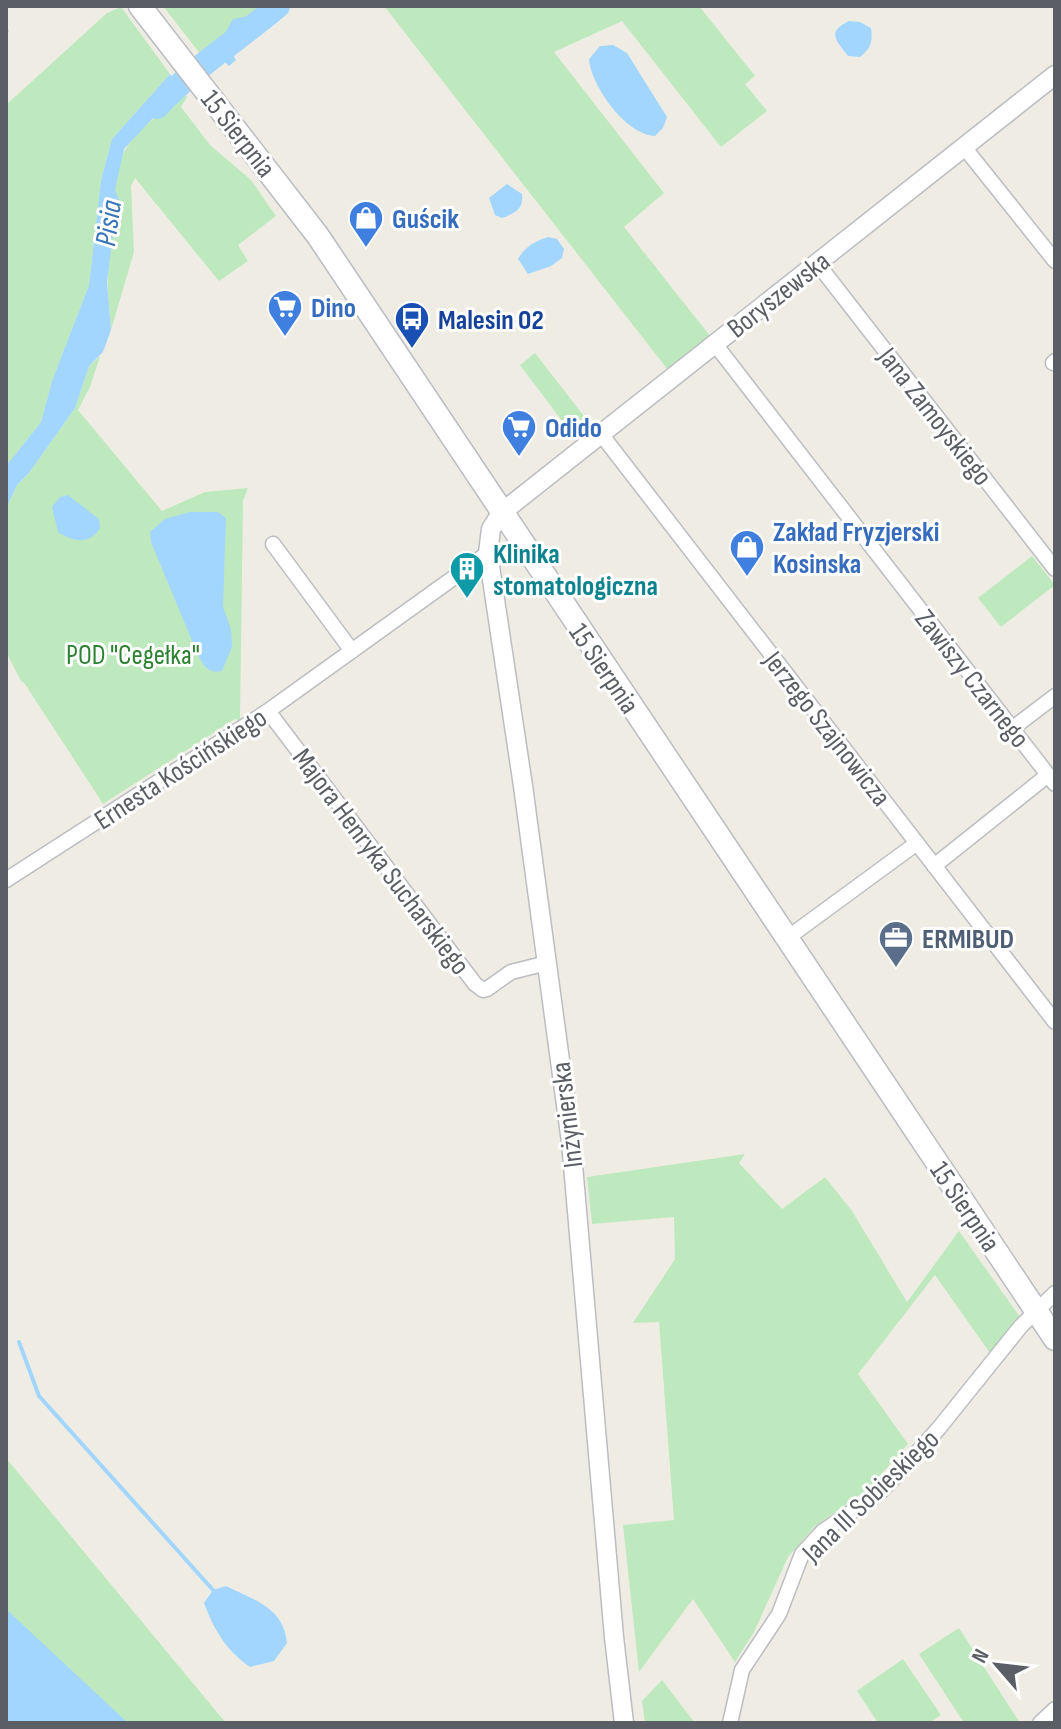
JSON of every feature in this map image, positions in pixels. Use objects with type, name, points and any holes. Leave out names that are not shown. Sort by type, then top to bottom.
[{"type":"main road","name":"15 Sierpnia","points":[[140,6],[298,207],[1055,1339]]},
{"type":"street","name":"Boryszewska","points":[[501,513],[1055,75]]},
{"type":"street","points":[[964,147],[1055,261]]},
{"type":"street","name":"Jana Zamoyskiego","points":[[817,263],[1055,569]]},
{"type":"street","name":"Zawiszy Czarnego","points":[[715,344],[1052,779]]},
{"type":"street","name":"Jerzego Szajnowicza","points":[[601,434],[1055,1022]]},
{"type":"street","name":"Inżynierska","points":[[501,513],[491,529],[488,553],[571,1142],[624,1723]]},
{"type":"street","points":[[273,544],[352,651]]},
{"type":"street","name":"Ernesta Kościńskiego","points":[[6,880],[268,711],[488,553]]},
{"type":"street","points":[[1013,728],[1055,696]]},
{"type":"street","name":"Majora Henryka Sucharskiego","points":[[268,711],[475,984],[487,989],[511,972],[547,963]]},
{"type":"street","points":[[934,866],[1052,779]]},
{"type":"street","points":[[786,939],[917,843]]},
{"type":"street","name":"Jana III Sobieskiego","points":[[730,1723],[742,1670],[779,1614],[802,1554],[823,1531],[877,1495],[900,1472],[1035,1310],[1055,1293]]},
{"type":"street","points":[[1040,1723],[1055,1709]]},
{"type":"green space","points":[[163,6],[264,6],[254,15],[233,20],[221,40],[201,55]]},
{"type":"green space","points":[[384,6],[699,6],[755,76],[745,84],[767,111],[721,147],[622,21],[554,52],[664,193],[624,227],[710,336],[668,370]]},
{"type":"green space","points":[[121,7],[170,74],[112,139],[101,180],[89,285],[52,381],[41,422],[6,466],[6,105],[107,13]]},
{"type":"green space","points":[[185,94],[187,97],[181,107],[210,145],[251,180],[276,216],[238,245],[248,261],[219,281],[135,178],[131,186],[134,252],[111,330],[108,268],[119,216],[115,190],[120,160],[137,134]]},
{"type":"green space","points":[[535,353],[594,429],[578,442],[520,365]]},
{"type":"green space","name":"POD \"Cegełka\"","points":[[100,356],[90,387],[78,410],[162,511],[205,492],[248,488],[243,501],[240,721],[235,719],[103,804],[21,681],[6,652],[6,509],[17,485],[75,408],[89,366]]},
{"type":"green space","points":[[1032,556],[1055,585],[1001,627],[978,598]]},
{"type":"green space","points":[[745,1154],[739,1163],[782,1209],[825,1177],[852,1211],[907,1302],[959,1231],[1022,1320],[992,1356],[935,1275],[858,1374],[908,1444],[867,1490],[815,1526],[788,1557],[754,1632],[735,1662],[693,1599],[639,1672],[623,1525],[674,1520],[659,1322],[633,1323],[675,1259],[674,1217],[592,1224],[587,1177]]},
{"type":"green space","points":[[6,1458],[226,1723],[6,1723]]},
{"type":"green space","points":[[959,1628],[1020,1723],[964,1723],[919,1654]]},
{"type":"green space","points":[[903,1659],[941,1715],[929,1723],[878,1723],[857,1691]]},
{"type":"green space","points":[[662,1680],[695,1723],[645,1723],[642,1701]]},
{"type":"water","points":[[264,6],[288,6],[233,55],[236,60],[229,66],[225,62],[214,71],[201,55],[221,40],[233,19],[254,15]]},
{"type":"water","points":[[849,21],[871,28],[870,44],[860,57],[848,56],[835,37],[837,29]]},
{"type":"water","points":[[613,45],[627,53],[667,117],[663,128],[655,136],[644,134],[622,118],[596,82],[589,59],[600,46]]},
{"type":"water","points":[[170,74],[185,94],[153,118],[124,149],[115,190],[120,202],[107,282],[111,330],[103,352],[89,366],[75,408],[17,485],[6,509],[6,466],[41,422],[52,381],[89,285],[101,180],[112,139]]},
{"type":"water","points":[[507,184],[522,194],[522,203],[518,210],[502,218],[495,215],[489,198]]},
{"type":"water","points":[[548,237],[557,239],[564,249],[562,258],[551,266],[528,274],[518,259],[531,245]]},
{"type":"water","points":[[68,495],[99,519],[100,528],[91,537],[75,540],[58,532],[52,507],[60,497]]},
{"type":"water","points":[[190,512],[218,512],[226,518],[223,607],[231,629],[232,647],[222,671],[217,672],[210,670],[200,659],[151,542],[150,532],[165,519]]},
{"type":"water","points":[[226,1586],[257,1601],[280,1621],[287,1643],[274,1661],[250,1667],[222,1639],[204,1603],[213,1590]]},
{"type":"water","points":[[6,1609],[128,1723],[6,1723]]},
{"type":"waterway","name":"Pisia","points":[[157,107],[201,67],[278,6]]},
{"type":"waterway","points":[[19,1342],[39,1396],[213,1590]]},
{"type":"railway","points":[[6,31],[11,36]]},
{"type":"place","name":"Guścik","points":[[366,249]]},
{"type":"place","name":"Dino","points":[[285,338]]},
{"type":"place","name":"Malesin 02","points":[[412,350]]},
{"type":"place","name":"Odido","points":[[519,458]]},
{"type":"place","name":"Zakład Fryzjerski Kosinska","points":[[747,578]]},
{"type":"place","name":"Klinika stomatologiczna","points":[[467,600]]},
{"type":"place","name":"ERMIBUD","points":[[896,969]]}]
